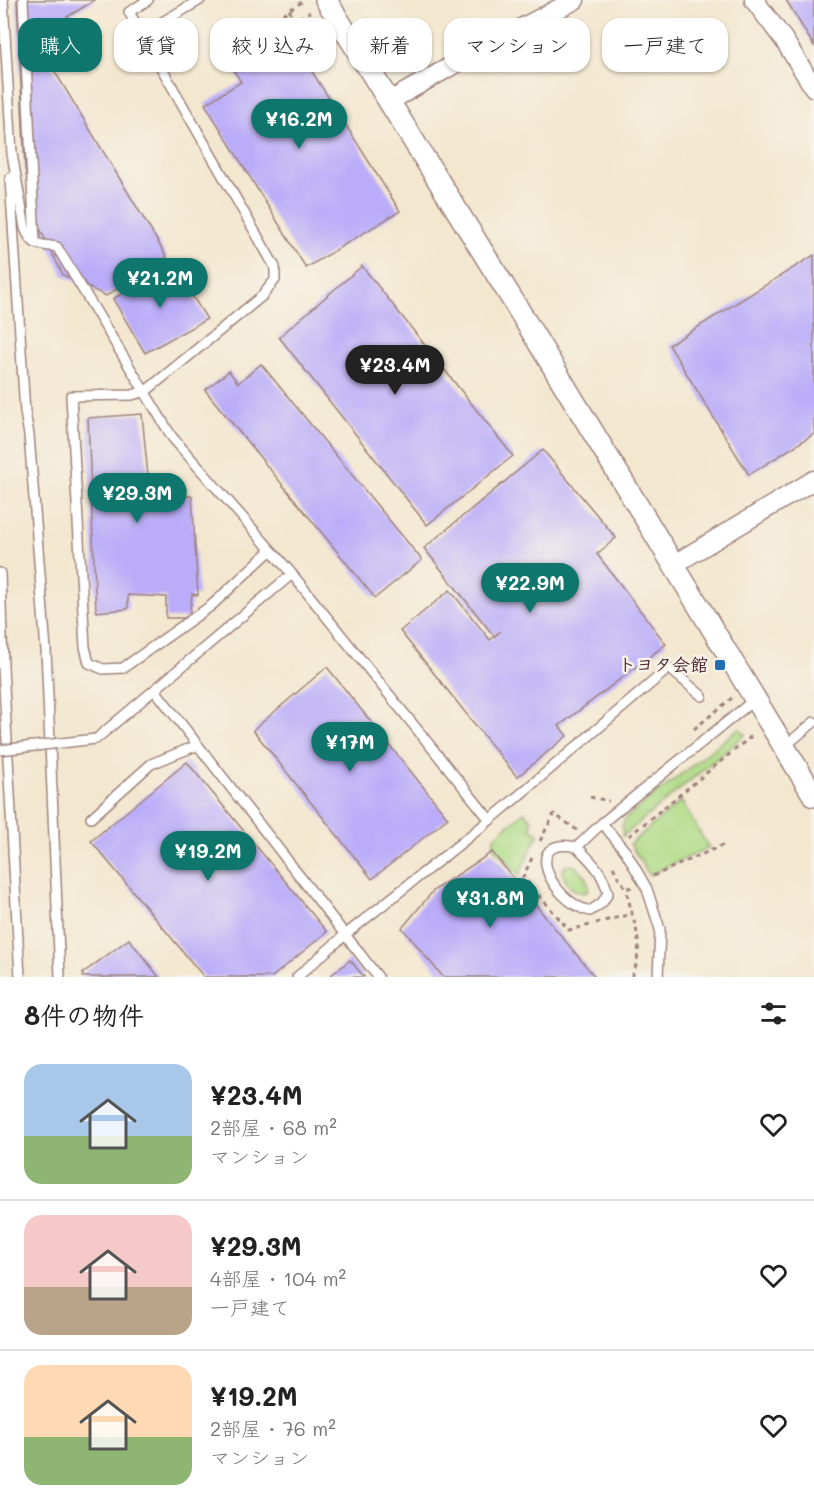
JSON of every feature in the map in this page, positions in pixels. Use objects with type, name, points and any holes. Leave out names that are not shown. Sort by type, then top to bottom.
[{"type":"street","points":[[388,102],[483,48],[575,0]]},
{"type":"street","points":[[754,0],[784,40],[814,88]]},
{"type":"street","points":[[318,6],[388,102],[512,299],[814,796]]},
{"type":"street","points":[[673,565],[814,480]]},
{"type":"lane","points":[[3,0],[12,154],[25,228],[29,238],[34,243],[57,246],[172,437],[292,574],[490,820]]},
{"type":"lane","points":[[23,0],[34,243]]},
{"type":"lane","points":[[133,18],[129,12],[148,0]]},
{"type":"lane","points":[[169,18],[200,0]]},
{"type":"lane","points":[[164,72],[275,267],[275,280],[262,296],[146,391],[132,395],[71,396],[85,647],[88,663],[103,669],[123,668],[212,605],[271,550]]},
{"type":"lane","points":[[12,154],[10,179],[25,412],[29,435],[46,650],[60,977]]},
{"type":"lane","points":[[0,573],[1,665],[20,977]]},
{"type":"lane","points":[[0,750],[96,740],[292,574]]},
{"type":"lane","points":[[297,977],[345,935],[490,820],[669,668],[702,696]]},
{"type":"lane","points":[[155,690],[378,977]]},
{"type":"lane","points":[[577,848],[602,823],[754,700]]},
{"type":"lane","points":[[783,747],[814,722]]},
{"type":"lane","points":[[91,818],[151,764],[198,745]]},
{"type":"lane","points":[[602,823],[626,852],[643,881],[660,928],[658,977]]},
{"type":"lane","points":[[564,845],[577,848],[594,864],[604,878],[608,893],[602,903],[590,911],[569,903],[550,879],[546,870],[545,861],[550,851],[564,845]]},
{"type":"path","points":[[277,18],[305,0]]},
{"type":"path","points":[[289,10],[295,21],[318,6]]},
{"type":"path","points":[[626,838],[753,735]]},
{"type":"path","points":[[572,826],[575,821]]},
{"type":"path","points":[[653,877],[723,845]]},
{"type":"path","points":[[610,863],[626,889],[636,885]]},
{"type":"path","points":[[632,914],[639,937],[638,961],[632,977]]},
{"type":"green space","points":[[739,728],[745,735],[623,836],[622,826],[626,818]]},
{"type":"green space","points":[[681,801],[709,848],[649,875],[630,844]]},
{"type":"green space","points":[[524,812],[532,820],[531,829],[539,833],[519,875],[494,848],[494,837]]},
{"type":"green space","points":[[572,865],[585,875],[588,891],[584,893],[575,891],[566,882],[563,869],[565,866]]},
{"type":"building","points":[[17,0],[95,0],[65,18],[18,18],[18,21]]},
{"type":"building","points":[[786,0],[814,0],[814,46]]},
{"type":"building","points":[[20,72],[55,72],[167,257],[106,296],[63,275],[38,225],[25,169]]},
{"type":"building","points":[[235,72],[312,72],[400,211],[306,268],[205,104],[241,82]]},
{"type":"building","points":[[814,255],[814,434],[749,475],[669,345]]},
{"type":"building","points":[[172,264],[207,319],[145,353],[113,299]]},
{"type":"building","points":[[362,266],[513,456],[427,525],[279,337]]},
{"type":"building","points":[[261,364],[422,560],[375,598],[205,390],[229,371],[238,383]]},
{"type":"building","points":[[142,414],[150,497],[192,496],[198,595],[192,594],[189,618],[166,618],[166,597],[128,595],[128,609],[96,612],[88,418]]},
{"type":"building","points":[[543,450],[616,538],[597,554],[666,644],[559,726],[567,736],[517,777],[400,631],[450,590],[490,640],[501,631],[494,636],[424,548]]},
{"type":"building","points":[[327,667],[448,818],[372,879],[253,730]]},
{"type":"building","points":[[187,762],[327,932],[272,977],[204,977],[91,841]]},
{"type":"building","points":[[492,852],[595,977],[443,977],[402,928],[434,890]]},
{"type":"building","points":[[129,939],[159,977],[83,977],[83,973]]},
{"type":"building","points":[[350,960],[364,977],[329,977]]},
{"type":"place","name":"トヨタ会館","points":[[720,665]]}]
